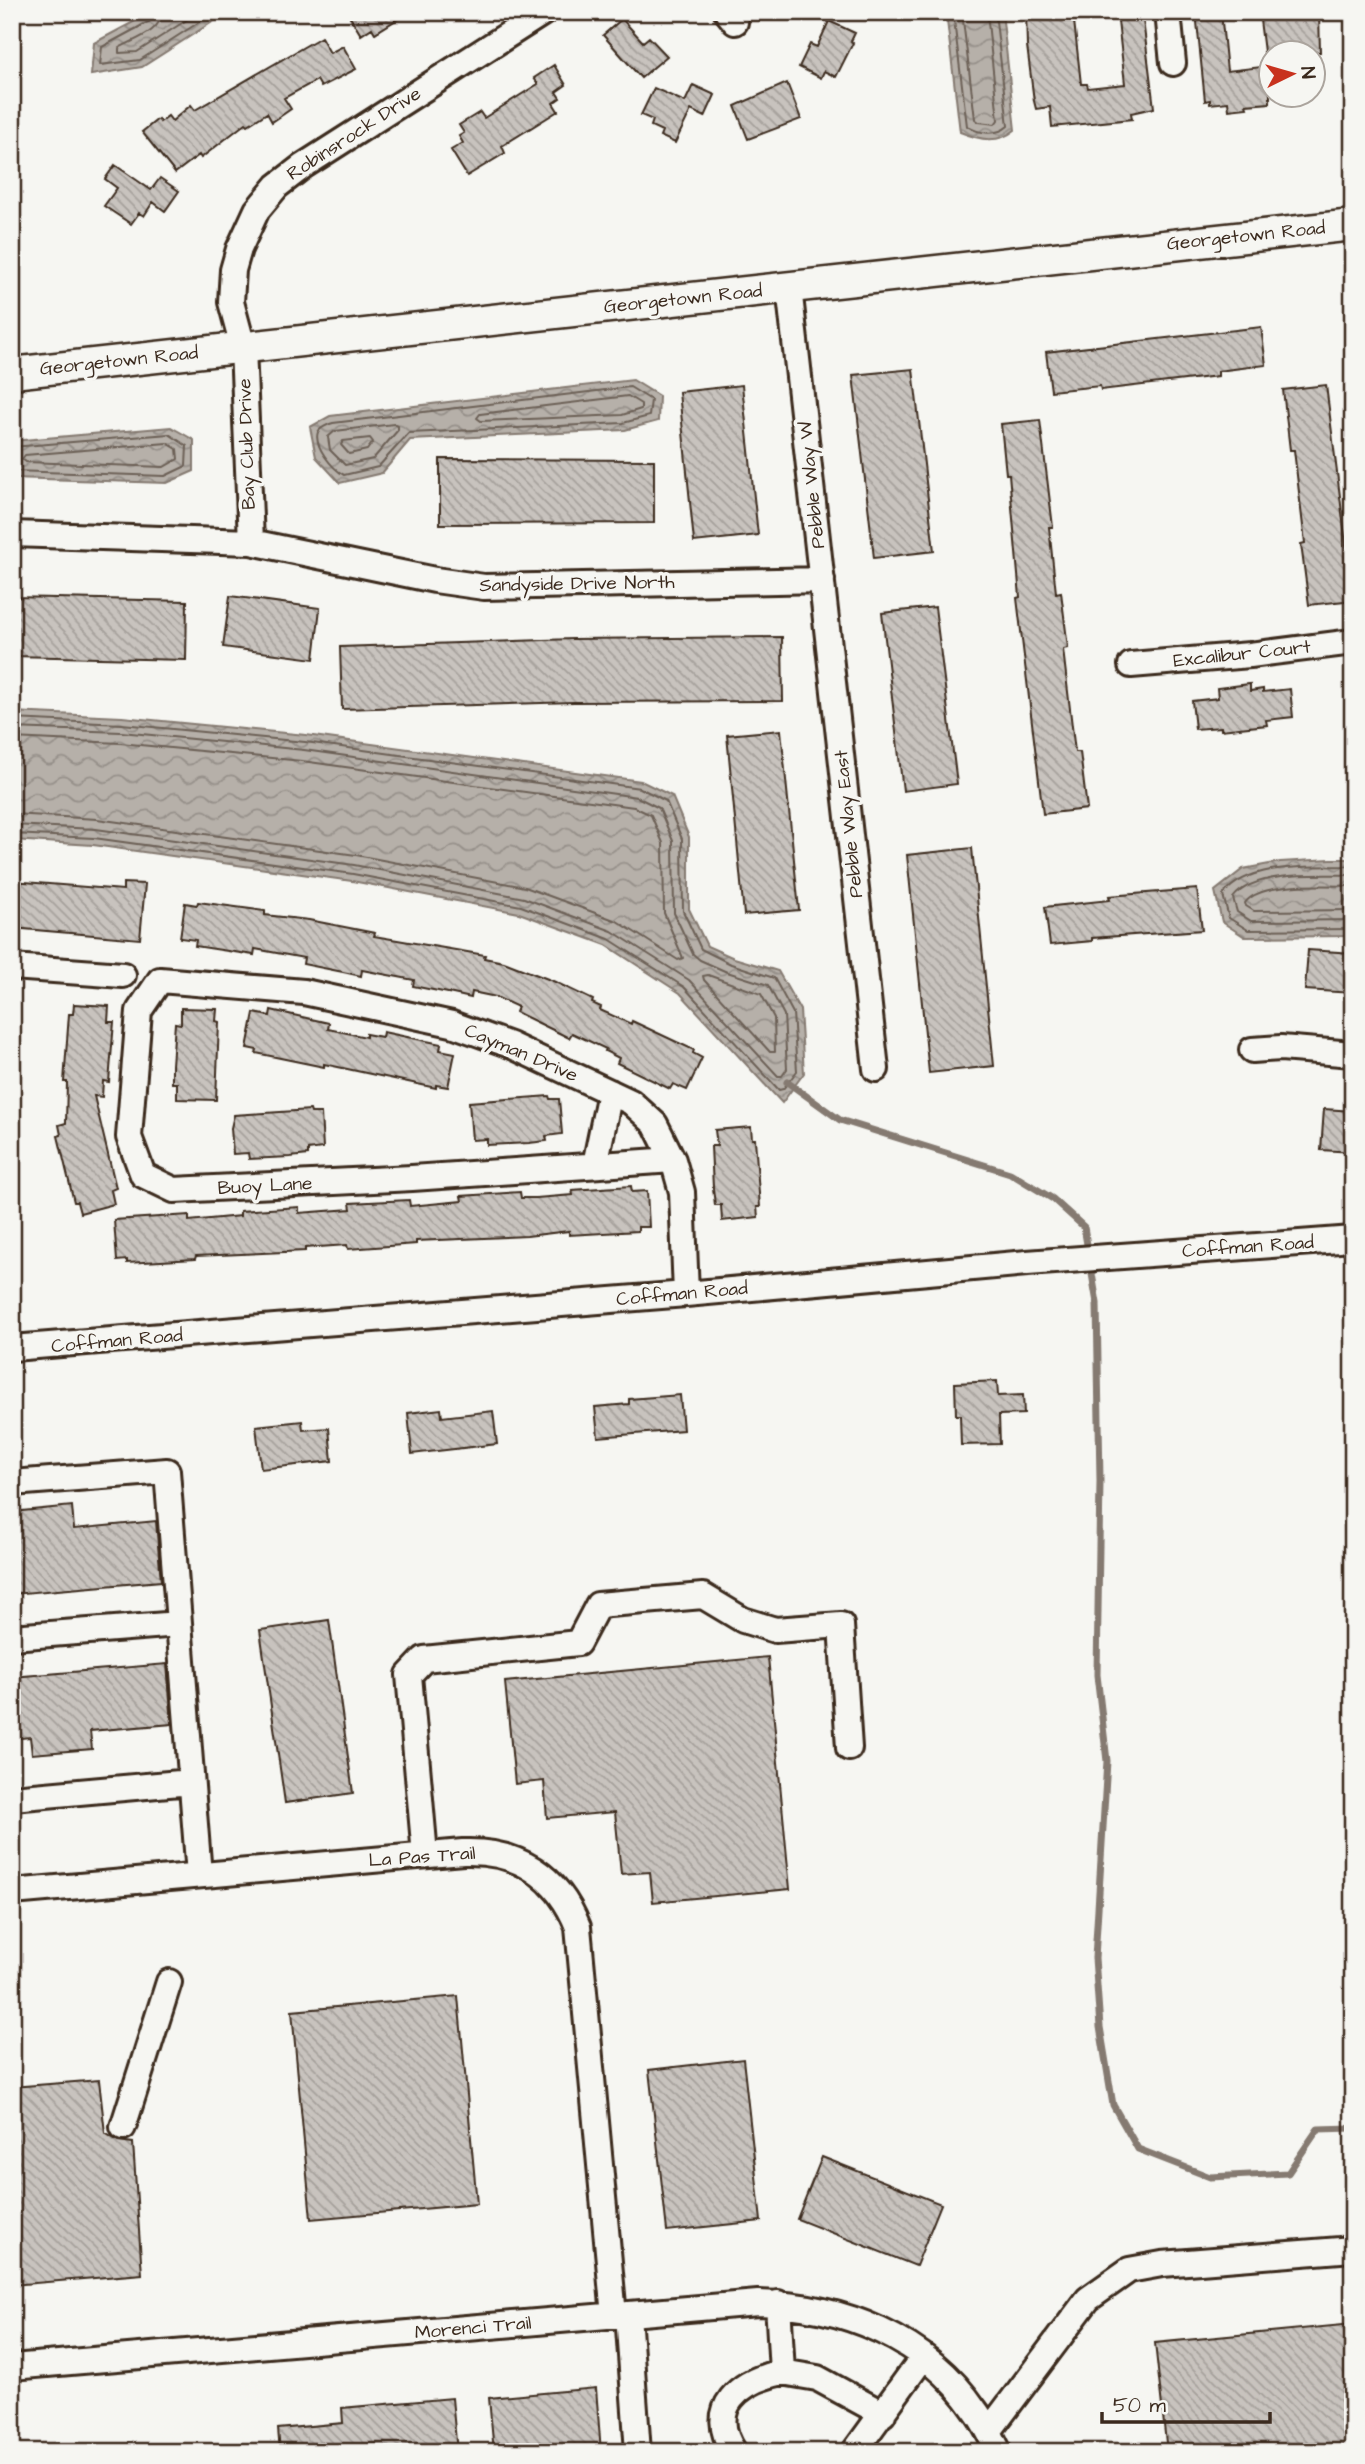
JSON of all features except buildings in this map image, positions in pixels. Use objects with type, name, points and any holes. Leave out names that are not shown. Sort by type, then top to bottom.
[{"type":"main road","name":"Georgetown Road","points":[[12,373],[1353,225]]},
{"type":"street","name":"Robinsrock Drive","points":[[243,347],[231,302],[233,270],[251,219],[270,193],[303,166],[544,12]]},
{"type":"street","points":[[1168,12],[1173,63]]},
{"type":"street","name":"Pebble Way W","points":[[789,287],[822,580]]},
{"type":"street","name":"Bay Club Drive","points":[[243,347],[251,542]]},
{"type":"street","name":"Sandyside Drive North","points":[[12,534],[251,542],[435,580],[484,587],[822,580]]},
{"type":"street","name":"Pebble Way East","points":[[822,580],[876,1069]]},
{"type":"street","name":"Excalibur Court","points":[[1131,665],[1250,655],[1353,642]]},
{"type":"street","points":[[12,967],[123,975]]},
{"type":"street","name":"Cayman Drive","points":[[160,980],[303,992],[452,1024],[510,1045],[631,1102],[655,1124],[673,1160],[682,1192],[686,1294]]},
{"type":"street","name":"Buoy Lane","points":[[160,980],[139,1011],[129,1137],[143,1175],[174,1190],[412,1178],[673,1160]]},
{"type":"street","points":[[1252,1050],[1281,1048],[1353,1054]]},
{"type":"street","points":[[595,1165],[610,1092]]},
{"type":"street","name":"Coffman Road","points":[[12,1349],[1027,1263],[1353,1239]]},
{"type":"street","points":[[12,1483],[167,1471],[199,1875]]},
{"type":"street","points":[[425,1855],[409,1675],[424,1659],[578,1643],[598,1605],[703,1596],[743,1620],[775,1630],[841,1625],[849,1748]]},
{"type":"street","points":[[12,1637],[179,1625]]},
{"type":"street","points":[[12,1798],[191,1782]]},
{"type":"street","name":"La Pas Trail","points":[[12,1892],[473,1851],[514,1859],[542,1875],[570,1906],[578,1927],[638,2452]]},
{"type":"street","points":[[123,2127],[169,1982]]},
{"type":"street","points":[[994,2442],[1088,2299],[1129,2270],[1161,2264],[1353,2249]]},
{"type":"street","points":[[778,2303],[782,2372]]},
{"type":"street","name":"Morenci Trail","points":[[12,2367],[778,2303],[814,2307],[864,2322],[896,2338],[923,2357],[966,2398],[994,2442]]},
{"type":"street","points":[[855,2452],[923,2357]]},
{"type":"street","points":[[734,2452],[728,2443],[724,2424],[727,2404],[736,2392],[751,2381],[782,2372],[817,2378],[883,2414]]},
{"type":"water","points":[[152,12],[228,12],[142,67],[91,75],[94,43]]},
{"type":"water","points":[[946,12],[1002,12],[1015,130],[1009,134],[989,139],[960,132]]},
{"type":"water","points":[[633,380],[659,396],[658,421],[625,430],[410,440],[382,473],[340,483],[316,457],[310,427],[330,416]]},
{"type":"water","points":[[171,427],[194,440],[194,471],[167,483],[12,478],[12,441]]},
{"type":"water","points":[[12,712],[122,717],[306,735],[641,781],[672,796],[689,837],[689,909],[707,946],[734,958],[778,971],[800,1010],[804,1073],[782,1103],[680,993],[606,945],[519,913],[352,881],[93,845],[12,840]]},
{"type":"water","points":[[1353,859],[1353,936],[1245,937],[1222,922],[1215,891],[1243,869],[1280,862]]},
{"type":"waterway","points":[[787,1082],[840,1120],[1010,1173],[1053,1199],[1084,1227],[1097,1303],[1100,1481],[1097,1675],[1107,1761],[1095,1958],[1100,2027],[1113,2105],[1138,2149],[1210,2177],[1288,2173],[1318,2129],[1353,2128]]}]
